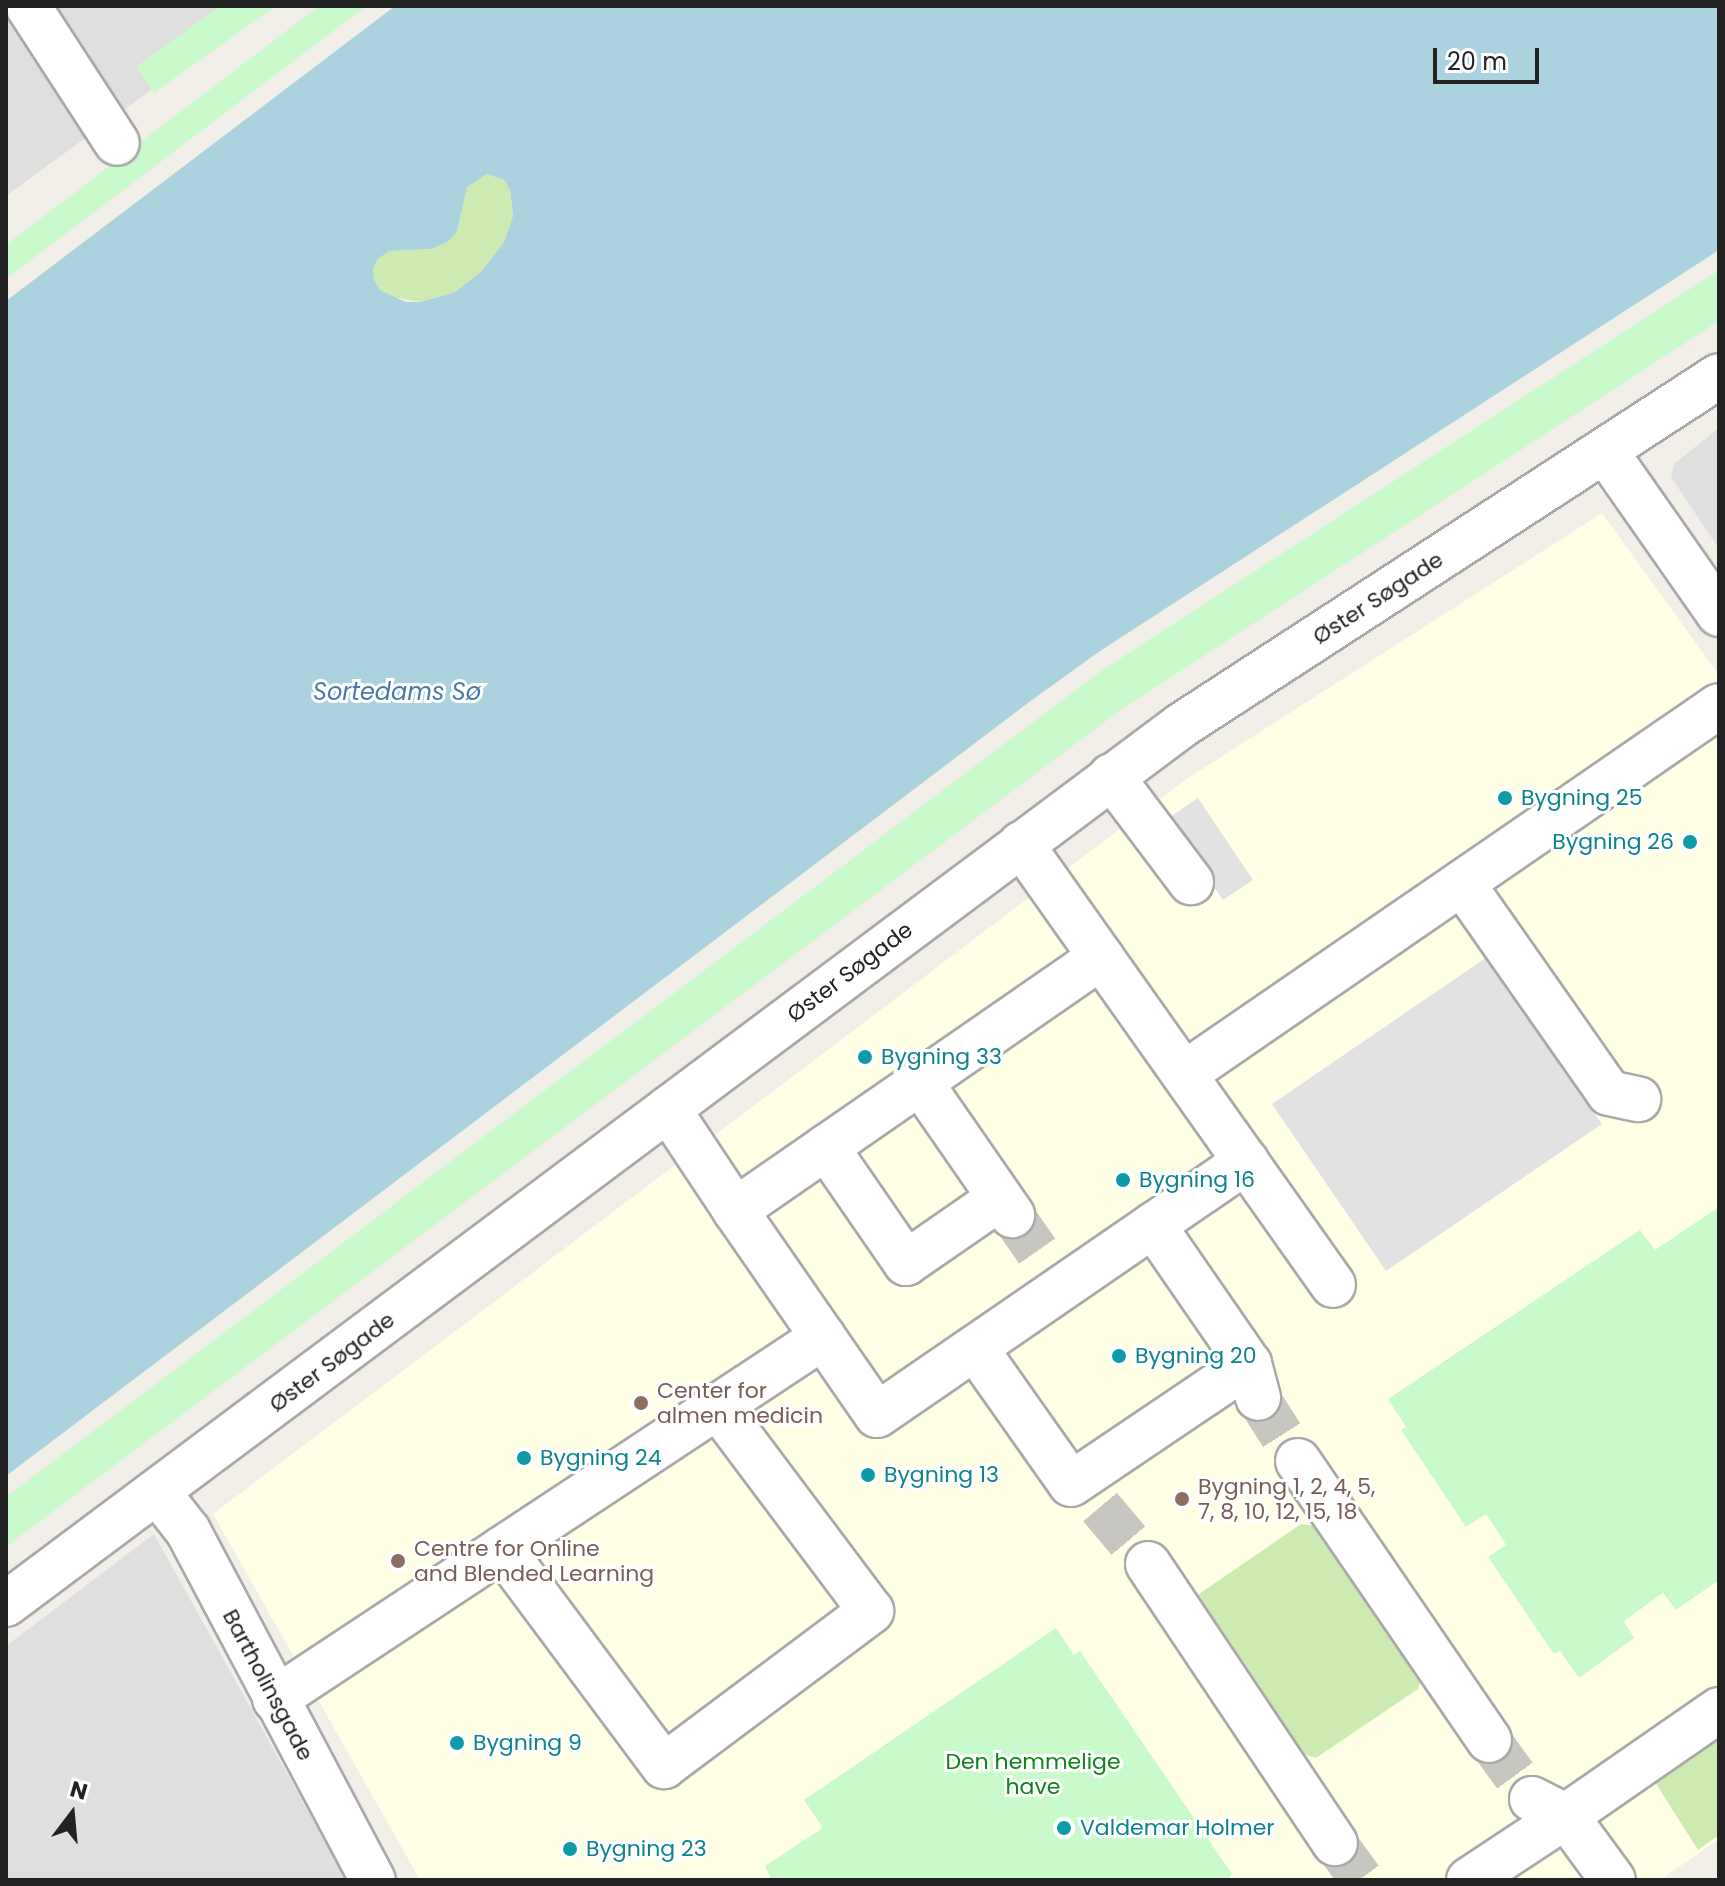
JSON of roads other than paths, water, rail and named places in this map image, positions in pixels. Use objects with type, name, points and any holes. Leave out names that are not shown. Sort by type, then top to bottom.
[{"type":"street","points":[[28,6],[117,143]]},
{"type":"street","name":"Øster Søgade","points":[[6,1604],[1182,725],[1719,376]]},
{"type":"street","points":[[1605,451],[1719,614]]},
{"type":"street","points":[[1184,1074],[1719,706]]},
{"type":"street","points":[[1111,776],[1191,882]]},
{"type":"street","points":[[1021,844],[1333,1285]]},
{"type":"street","points":[[1462,883],[1609,1093],[1638,1099]]},
{"type":"street","points":[[735,1210],[1101,957]]},
{"type":"street","points":[[826,1147],[906,1263],[1006,1206],[920,1082]]},
{"type":"street","points":[[668,1109],[877,1415],[975,1348],[1056,1279],[1153,1225],[1246,1161]]},
{"type":"street","points":[[975,1348],[1086,1495],[1253,1381],[1153,1225]]},
{"type":"street","points":[[275,1699],[823,1337]]},
{"type":"street","points":[[502,1549],[664,1766],[871,1611],[718,1407]]},
{"type":"street","points":[[1298,1461],[1489,1740]]},
{"type":"street","name":"Bartholinsgade","points":[[158,1493],[188,1531],[373,1880]]},
{"type":"street","points":[[1148,1564],[1335,1843]]},
{"type":"street","points":[[1469,1880],[1549,1808],[1719,1710]]},
{"type":"street","points":[[1549,1808],[1613,1880]]},
{"type":"water","name":"Sortedams Sø","points":[[395,6],[1719,6],[1719,250],[1100,651],[6,1476],[6,301]],"holes":[[[487,174],[504,180],[510,190],[513,216],[504,242],[481,272],[455,292],[421,302],[406,302],[381,291],[374,280],[373,268],[378,259],[389,251],[431,249],[449,241],[457,231],[467,187]]]},
{"type":"tunnel","points":[[1012,1215],[1051,1271]]},
{"type":"tunnel","points":[[1258,1398],[1298,1461]]},
{"type":"tunnel","points":[[1100,1507],[1148,1564]]},
{"type":"tunnel","points":[[1489,1740],[1532,1799]]},
{"type":"tunnel","points":[[1335,1843],[1362,1880]]},
{"type":"place","name":"Bygning 25","points":[[1505,798]]},
{"type":"place","name":"Bygning 26","points":[[1690,842]]},
{"type":"place","name":"Bygning 33","points":[[865,1057]]},
{"type":"place","name":"Bygning 16","points":[[1123,1180]]},
{"type":"place","name":"Bygning 20","points":[[1119,1356]]},
{"type":"place","name":"Center for almen medicin","points":[[641,1403]]},
{"type":"place","name":"Bygning 24","points":[[524,1458]]},
{"type":"place","name":"Bygning 13","points":[[868,1475]]},
{"type":"place","name":"Bygning 1, 2, 4, 5, 7, 8, 10, 12, 15, 18","points":[[1182,1499]]},
{"type":"place","name":"Centre for Online and Blended Learning","points":[[398,1561]]},
{"type":"place","name":"Bygning 9","points":[[457,1743]]},
{"type":"place","name":"Valdemar Holmer","points":[[1064,1828]]},
{"type":"place","name":"Bygning 23","points":[[570,1849]]},
{"type":"park label","name":"Den hemmelige have","points":[[1033,1774]]}]
